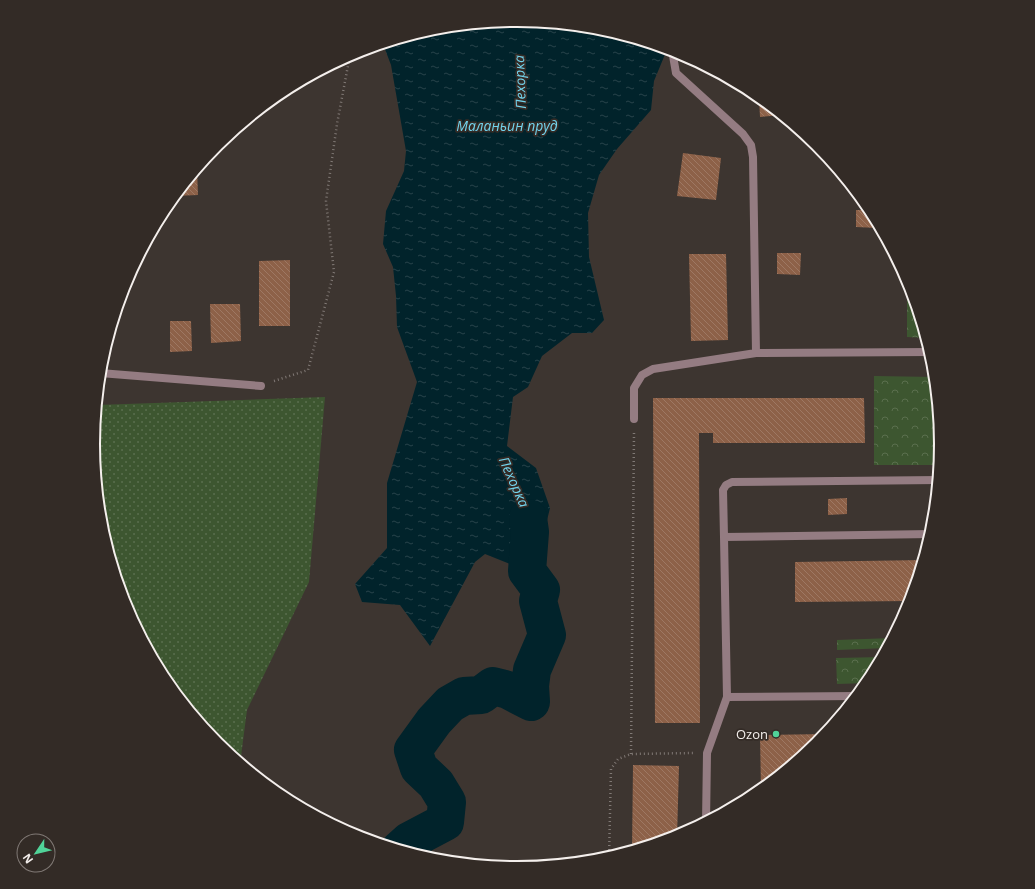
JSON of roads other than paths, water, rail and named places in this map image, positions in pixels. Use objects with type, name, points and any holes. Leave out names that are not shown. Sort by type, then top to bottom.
[{"type":"lane","points":[[673,58],[676,73],[743,134],[751,145],[753,157],[756,352]]},
{"type":"lane","points":[[634,419],[634,388],[642,375],[653,369],[756,352],[925,352]]},
{"type":"lane","points":[[106,374],[260,386]]},
{"type":"lane","points":[[706,817],[707,753],[726,697],[723,490],[726,485],[732,482],[933,480]]},
{"type":"lane","points":[[724,537],[925,534]]},
{"type":"lane","points":[[726,697],[851,696]]},
{"type":"water","name":"Маланьин пруд","points":[[490,28],[545,28],[599,35],[626,41],[665,54],[654,81],[651,110],[617,149],[599,175],[588,213],[589,257],[604,320],[592,333],[572,333],[542,356],[528,387],[513,397],[507,446],[536,468],[550,508],[536,566],[527,571],[485,554],[475,562],[430,646],[400,605],[362,602],[355,584],[387,548],[387,483],[417,382],[397,327],[393,267],[383,244],[386,211],[404,171],[406,151],[391,65],[385,48],[436,35]]},
{"type":"waterway","name":"Пехорка","points":[[403,846],[409,841],[445,822],[447,802],[436,784],[419,768],[413,750],[434,721],[450,704],[464,696],[481,695],[493,686],[508,690],[531,702],[530,686],[532,670],[547,635],[538,601],[541,590],[527,571],[530,532],[528,518]]},
{"type":"place","name":"Ozon","points":[[776,734]]}]
